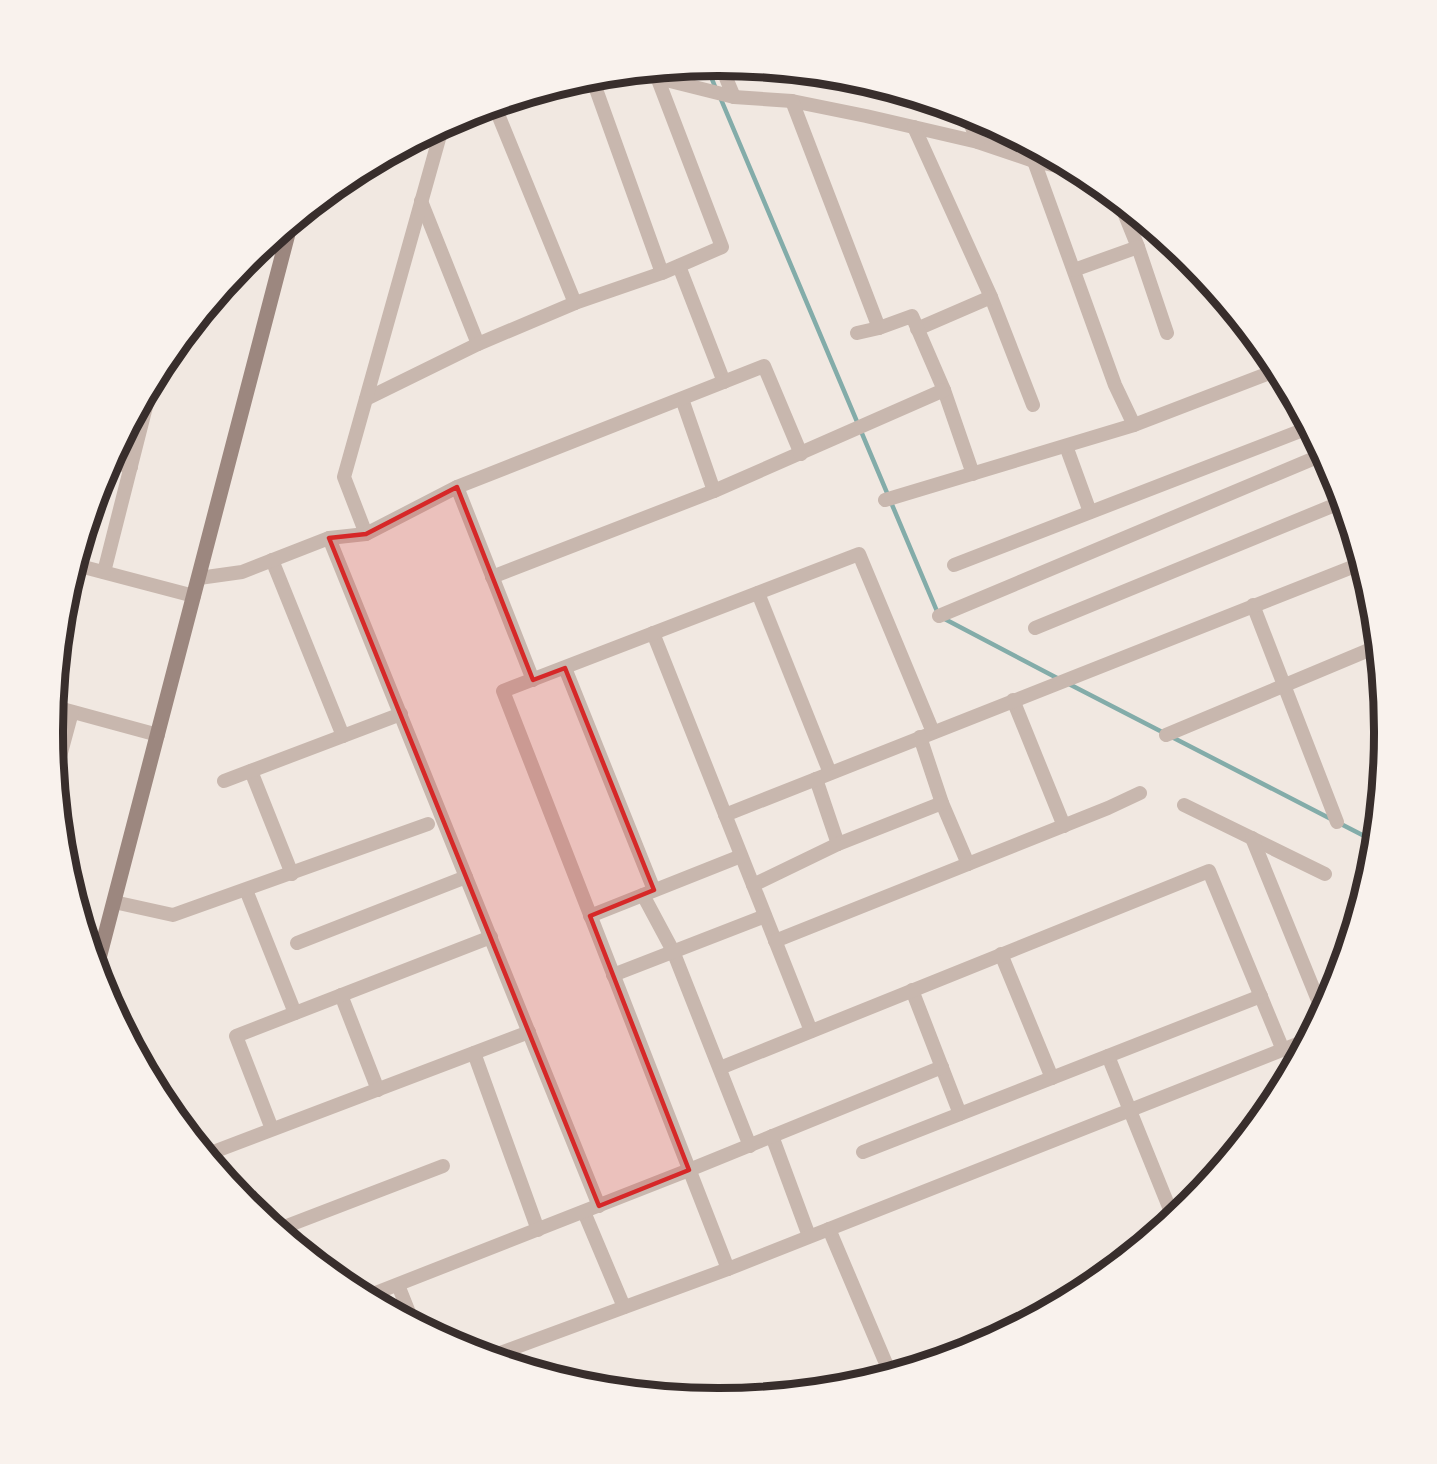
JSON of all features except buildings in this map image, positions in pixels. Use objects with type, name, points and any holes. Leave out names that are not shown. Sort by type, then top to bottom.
[{"type":"street","points":[[725,76],[734,97]]},
{"type":"street","points":[[662,79],[734,97],[792,101],[914,127],[978,142],[1042,162]]},
{"type":"street","points":[[366,399],[478,344],[575,303],[662,273],[722,247],[658,80]]},
{"type":"street","points":[[596,88],[662,273]]},
{"type":"street","points":[[792,101],[879,328]]},
{"type":"street","points":[[498,115],[575,303]]},
{"type":"street","points":[[914,127],[991,297],[1033,405]]},
{"type":"street","points":[[972,127],[978,142]]},
{"type":"street","points":[[366,534],[344,477],[439,140]]},
{"type":"street","points":[[1034,160],[1115,384],[1134,424]]},
{"type":"street","points":[[421,201],[478,344]]},
{"type":"street","points":[[1127,219],[1167,333]]},
{"type":"street","points":[[101,951],[288,237]]},
{"type":"street","points":[[1074,270],[1138,247]]},
{"type":"street","points":[[679,266],[724,382]]},
{"type":"street","points":[[917,328],[991,297]]},
{"type":"street","points":[[857,333],[912,316],[944,390],[973,474]]},
{"type":"street","points":[[199,578],[242,572],[329,538],[366,534],[457,487],[764,366],[801,454]]},
{"type":"street","points":[[885,500],[1134,424],[1267,374]]},
{"type":"street","points":[[492,577],[714,491],[944,390]]},
{"type":"street","points":[[682,399],[714,491]]},
{"type":"street","points":[[104,572],[143,419]]},
{"type":"street","points":[[954,565],[1300,431]]},
{"type":"street","points":[[1066,446],[1090,512]]},
{"type":"street","points":[[939,616],[1314,459]]},
{"type":"street","points":[[121,464],[131,467]]},
{"type":"street","points":[[457,487],[532,680]]},
{"type":"street","points":[[1035,628],[1333,505]]},
{"type":"street","points":[[329,538],[599,1206]]},
{"type":"street","points":[[728,1269],[503,691],[859,554],[926,735],[942,803],[968,864]]},
{"type":"street","points":[[272,560],[343,736]]},
{"type":"street","points":[[84,567],[194,596]]},
{"type":"street","points":[[725,815],[1353,567]]},
{"type":"street","points":[[758,593],[830,773]]},
{"type":"street","points":[[1254,605],[1337,822]]},
{"type":"street","points":[[653,633],[811,1031]]},
{"type":"street","points":[[1166,735],[1368,650]]},
{"type":"street","points":[[565,668],[649,893],[750,1146]]},
{"type":"street","points":[[1013,700],[1064,826]]},
{"type":"street","points":[[64,710],[158,735]]},
{"type":"street","points":[[63,744],[72,712]]},
{"type":"street","points":[[224,781],[401,714]]},
{"type":"street","points":[[251,771],[292,874]]},
{"type":"street","points":[[816,779],[838,844]]},
{"type":"street","points":[[775,941],[1064,826],[1140,793]]},
{"type":"street","points":[[753,885],[838,844],[942,803]]},
{"type":"street","points":[[1184,805],[1325,874]]},
{"type":"street","points":[[114,902],[173,915],[428,824]]},
{"type":"street","points":[[1252,838],[1317,998]]},
{"type":"street","points":[[591,916],[741,856]]},
{"type":"street","points":[[720,1068],[1209,871],[1283,1050]]},
{"type":"street","points":[[297,943],[466,877]]},
{"type":"street","points":[[246,890],[295,1013]]},
{"type":"street","points":[[613,975],[765,916]]},
{"type":"street","points":[[272,1129],[236,1036],[491,937]]},
{"type":"street","points":[[1001,954],[1052,1078]]},
{"type":"street","points":[[912,990],[960,1114]]},
{"type":"street","points":[[341,995],[378,1090]]},
{"type":"street","points":[[863,1152],[1261,996]]},
{"type":"street","points":[[215,1151],[529,1032]]},
{"type":"street","points":[[504,1352],[728,1269],[1294,1046]]},
{"type":"street","points":[[474,1053],[538,1230]]},
{"type":"street","points":[[1108,1056],[1169,1208]]},
{"type":"street","points":[[378,1292],[750,1146],[942,1067]]},
{"type":"street","points":[[772,1136],[809,1236]]},
{"type":"street","points":[[287,1226],[443,1166]]},
{"type":"street","points":[[584,1212],[624,1307]]},
{"type":"street","points":[[829,1229],[887,1365]]},
{"type":"street","points":[[398,1285],[407,1309]]},
{"type":"highlighted area","points":[[457,487],[533,680],[565,668],[654,890],[590,916],[689,1170],[599,1206],[329,538],[366,534]]},
{"type":"waterway","points":[[711,76],[716,89]]},
{"type":"waterway","points":[[720,97],[939,616],[1059,679]]},
{"type":"waterway","points":[[1067,683],[1331,819]]},
{"type":"waterway","points":[[1339,823],[1365,836]]}]
